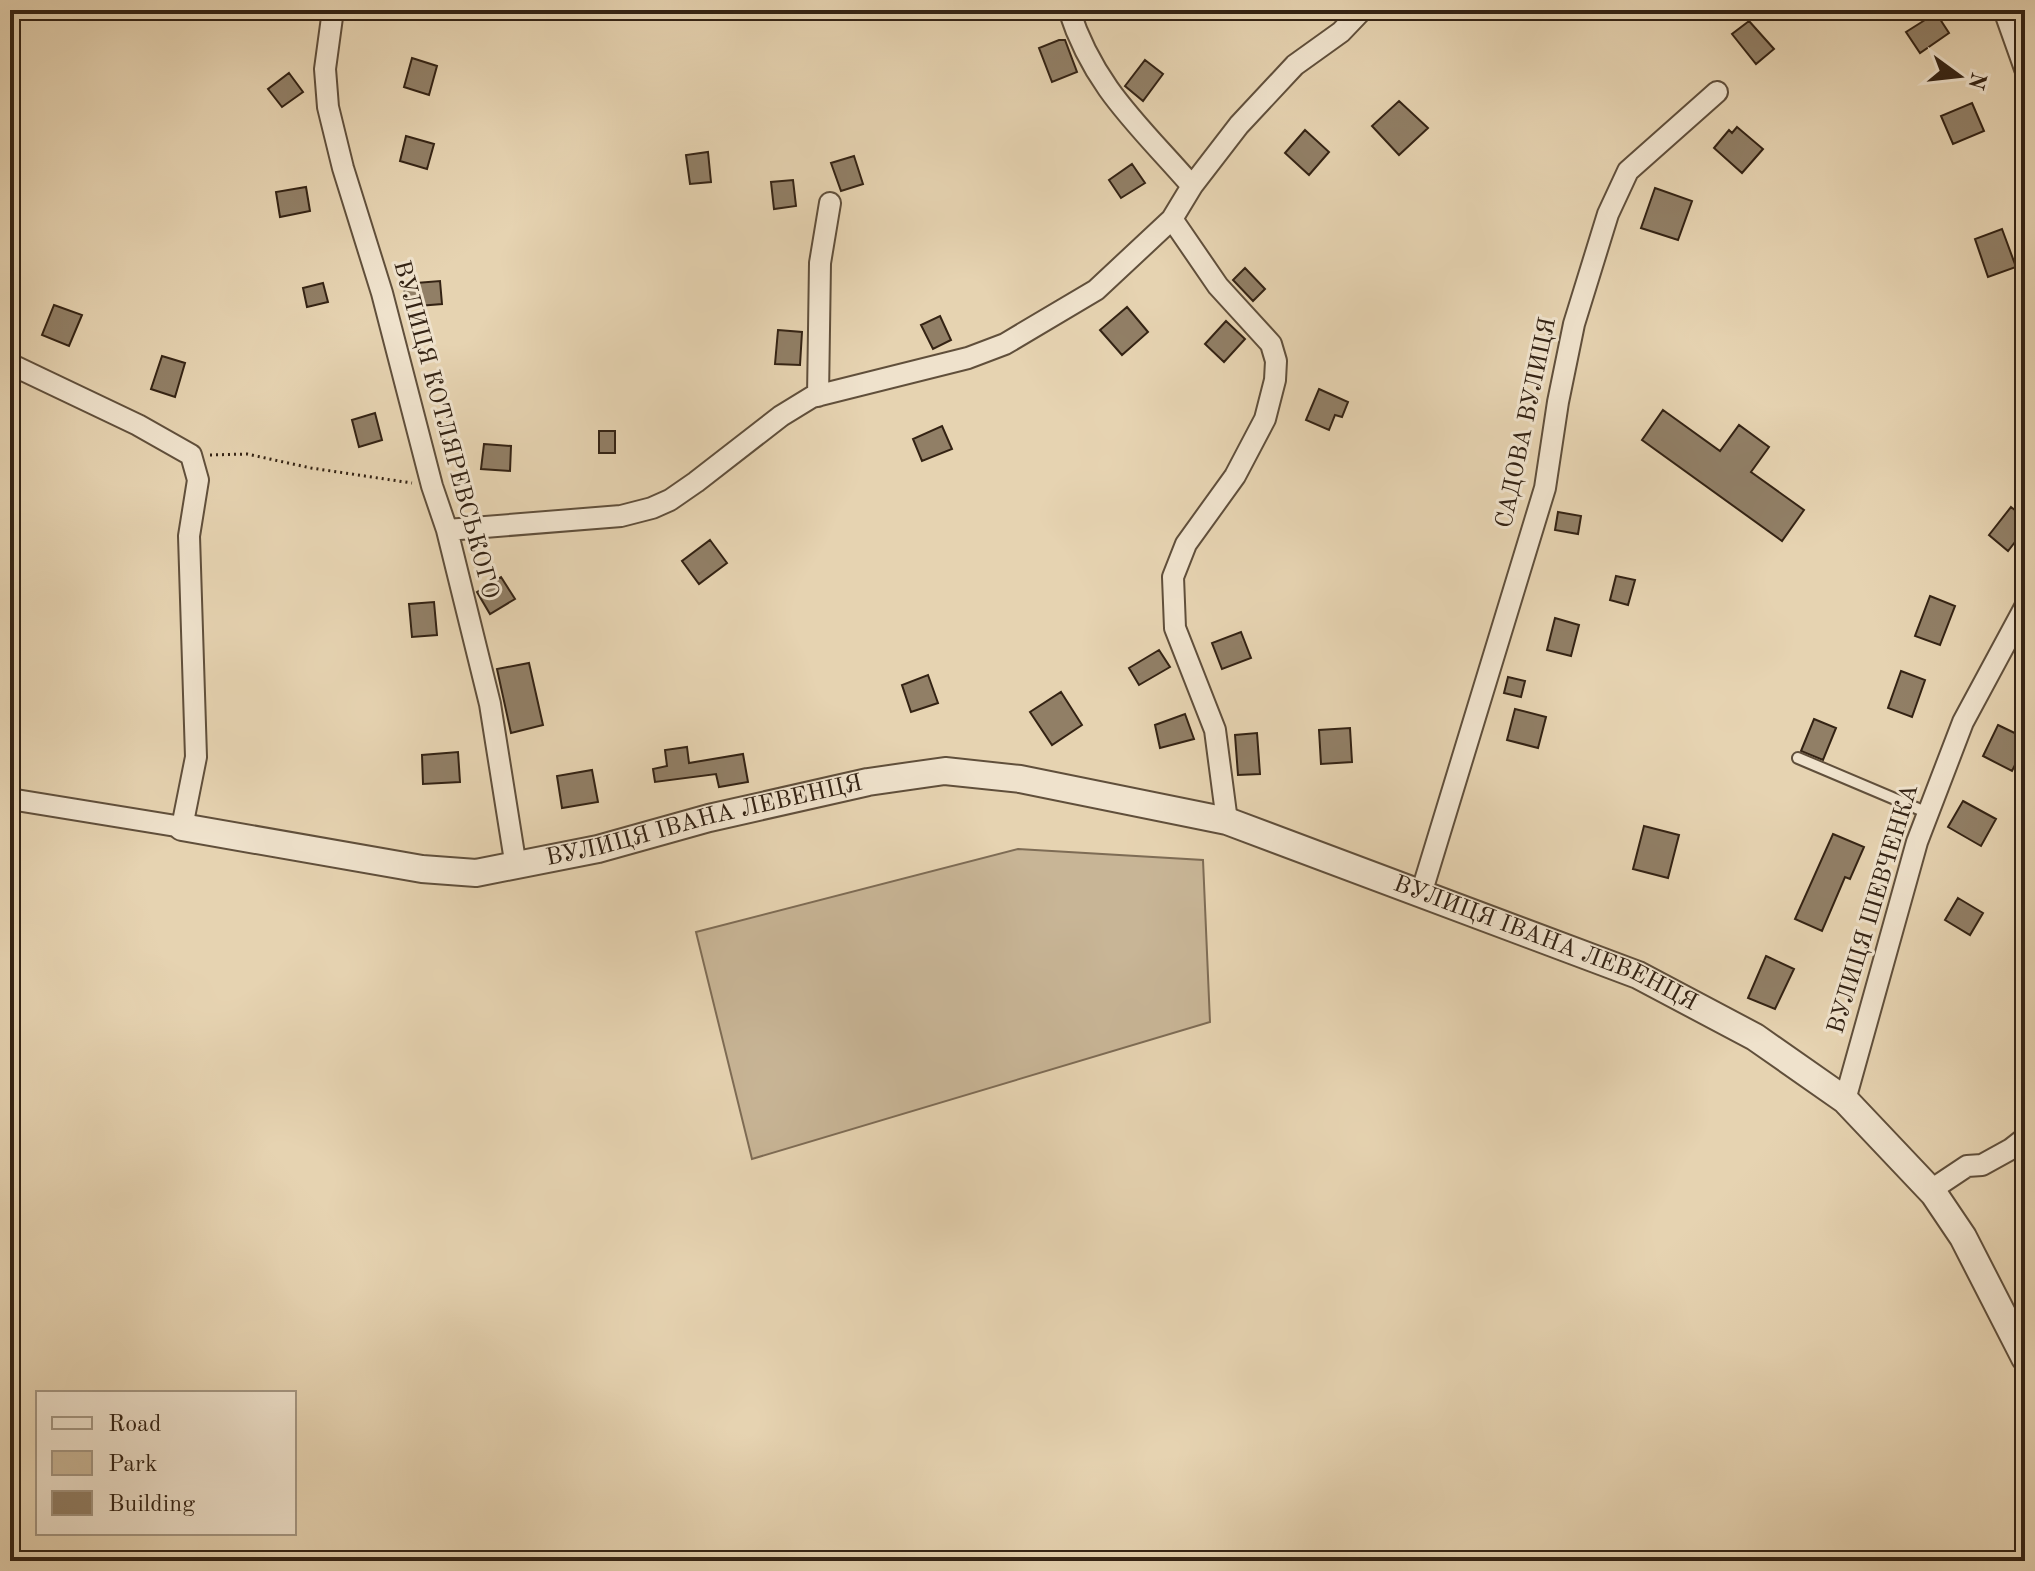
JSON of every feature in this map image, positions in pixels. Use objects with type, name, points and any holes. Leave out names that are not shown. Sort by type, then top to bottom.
[{"type":"street","name":"ВУЛИЦЯ КОТЛЯРЕВСЬКОГО","points":[[333,10],[325,69],[328,107],[343,168],[382,293],[432,486],[447,530],[490,704],[516,867]]},
{"type":"street","points":[[1069,10],[1078,38],[1114,101],[1192,186]]},
{"type":"street","points":[[447,530],[621,516],[652,508],[696,482],[781,416],[812,397],[968,358],[1005,344],[1096,290],[1172,219],[1192,186],[1239,125],[1295,65],[1341,32],[1362,10]]},
{"type":"street","points":[[2004,10],[2025,69]]},
{"type":"street","name":"САДОВА ВУЛИЦЯ","points":[[1421,894],[1545,488],[1574,324],[1608,214],[1628,171],[1717,92]]},
{"type":"street","points":[[818,396],[820,263],[830,203]]},
{"type":"street","points":[[1172,219],[1218,286],[1271,344],[1276,361],[1275,380],[1265,419],[1235,476],[1186,544],[1173,577],[1175,628],[1215,730],[1227,821]]},
{"type":"street","points":[[10,364],[138,425],[191,455],[198,480],[189,536],[196,757],[182,827],[10,799]]},
{"type":"street","name":"ВУЛИЦЯ ШЕВЧЕНКА","points":[[1845,1100],[1917,842],[1963,722],[2025,607]]},
{"type":"street","name":"ВУЛИЦЯ ІВАНА ЛЕВЕНЦЯ","points":[[182,827],[422,869],[476,873],[516,867],[868,782],[945,771],[1020,779],[1227,821],[1638,975],[1755,1037],[1845,1100],[1931,1190],[1963,1237],[2025,1358]]},
{"type":"street","points":[[1931,1190],[1967,1166],[1982,1165],[2025,1138]]},
{"type":"lane","points":[[1798,758],[1928,813]]},
{"type":"path","points":[[191,455],[247,454],[311,468],[432,486]]},
{"type":"green space","points":[[1018,849],[1203,860],[1210,1022],[752,1159],[696,932]]},
{"type":"building","points":[[1936,13],[1949,33],[1920,53],[1906,32]]},
{"type":"building","points":[[1749,21],[1774,49],[1756,64],[1732,34]]},
{"type":"building","points":[[1065,40],[1077,72],[1052,82],[1039,48]]},
{"type":"building","points":[[412,58],[437,66],[429,95],[404,87]]},
{"type":"building","points":[[1145,60],[1163,74],[1143,101],[1125,86]]},
{"type":"building","points":[[289,73],[303,92],[282,107],[268,89]]},
{"type":"building","points":[[1399,101],[1428,128],[1399,155],[1372,126]]},
{"type":"building","points":[[1972,103],[1984,131],[1953,144],[1941,116]]},
{"type":"building","points":[[1737,127],[1763,149],[1742,173],[1714,148],[1729,130],[1732,133]]},
{"type":"building","points":[[1305,130],[1329,152],[1309,175],[1285,153]]},
{"type":"building","points":[[406,136],[434,144],[427,169],[400,161]]},
{"type":"building","points":[[708,152],[711,182],[690,184],[686,155]]},
{"type":"building","points":[[854,156],[863,184],[841,191],[831,163]]},
{"type":"building","points":[[1132,164],[1145,183],[1121,198],[1109,180]]},
{"type":"building","points":[[793,180],[796,206],[774,209],[771,182]]},
{"type":"building","points":[[306,187],[310,211],[280,217],[276,192]]},
{"type":"building","points":[[1655,188],[1692,201],[1678,240],[1641,228]]},
{"type":"building","points":[[2002,229],[2016,267],[1988,277],[1975,239]]},
{"type":"building","points":[[1245,268],[1265,289],[1253,301],[1233,280]]},
{"type":"building","points":[[440,281],[442,304],[406,307],[404,284]]},
{"type":"building","points":[[323,283],[328,302],[307,307],[303,288]]},
{"type":"building","points":[[54,305],[82,315],[69,346],[42,335]]},
{"type":"building","points":[[1127,307],[1148,332],[1122,355],[1100,330]]},
{"type":"building","points":[[940,316],[951,340],[933,349],[921,325]]},
{"type":"building","points":[[1226,321],[1245,339],[1224,362],[1205,344]]},
{"type":"building","points":[[778,330],[802,332],[800,365],[775,364]]},
{"type":"building","points":[[162,356],[185,363],[175,397],[151,389]]},
{"type":"building","points":[[1319,389],[1348,402],[1342,417],[1335,415],[1329,430],[1306,420]]},
{"type":"building","points":[[1663,410],[1720,451],[1739,425],[1769,447],[1751,472],[1804,510],[1782,541],[1642,440]]},
{"type":"building","points":[[375,413],[382,440],[359,447],[352,420]]},
{"type":"building","points":[[942,426],[952,449],[922,461],[913,439]]},
{"type":"building","points":[[599,431],[615,431],[615,453],[599,453]]},
{"type":"building","points":[[484,444],[511,446],[510,471],[481,469]]},
{"type":"building","points":[[2011,507],[2025,518],[2025,529],[2008,551],[1989,535]]},
{"type":"building","points":[[1558,512],[1581,516],[1578,534],[1555,530]]},
{"type":"building","points":[[710,540],[727,563],[699,584],[682,561]]},
{"type":"building","points":[[1616,576],[1635,580],[1628,605],[1610,600]]},
{"type":"building","points":[[501,577],[515,599],[490,614],[477,592]]},
{"type":"building","points":[[1930,596],[1955,606],[1940,645],[1915,636]]},
{"type":"building","points":[[434,602],[437,635],[412,637],[409,604]]},
{"type":"building","points":[[1555,618],[1579,625],[1571,656],[1547,650]]},
{"type":"building","points":[[1241,632],[1251,658],[1222,669],[1212,643]]},
{"type":"building","points":[[1159,650],[1170,667],[1139,685],[1129,668]]},
{"type":"building","points":[[529,663],[543,725],[511,733],[497,669]]},
{"type":"building","points":[[1901,671],[1925,680],[1912,717],[1888,708]]},
{"type":"building","points":[[928,675],[938,703],[911,712],[902,685]]},
{"type":"building","points":[[1508,677],[1525,681],[1521,697],[1504,693]]},
{"type":"building","points":[[1061,692],[1082,725],[1052,745],[1030,712]]},
{"type":"building","points":[[1515,709],[1546,717],[1538,748],[1507,740]]},
{"type":"building","points":[[1185,714],[1194,739],[1160,748],[1155,725]]},
{"type":"building","points":[[1814,719],[1836,728],[1823,760],[1801,751]]},
{"type":"building","points":[[1998,725],[2025,738],[2025,745],[2012,771],[1983,756]]},
{"type":"building","points":[[1350,728],[1352,762],[1321,764],[1319,730]]},
{"type":"building","points":[[1257,733],[1260,774],[1238,775],[1235,735]]},
{"type":"building","points":[[687,747],[689,763],[743,754],[748,782],[719,787],[716,774],[655,782],[653,769],[667,766],[665,750]]},
{"type":"building","points":[[458,752],[460,782],[423,784],[422,755]]},
{"type":"building","points":[[592,770],[598,802],[562,808],[557,776]]},
{"type":"building","points":[[1963,801],[1996,819],[1981,846],[1948,827]]},
{"type":"building","points":[[1644,826],[1679,835],[1668,878],[1633,869]]},
{"type":"building","points":[[1833,834],[1864,847],[1850,879],[1845,877],[1822,931],[1795,919]]},
{"type":"building","points":[[1958,898],[1983,913],[1970,935],[1945,920]]},
{"type":"building","points":[[1766,956],[1794,969],[1775,1009],[1748,998]]}]
